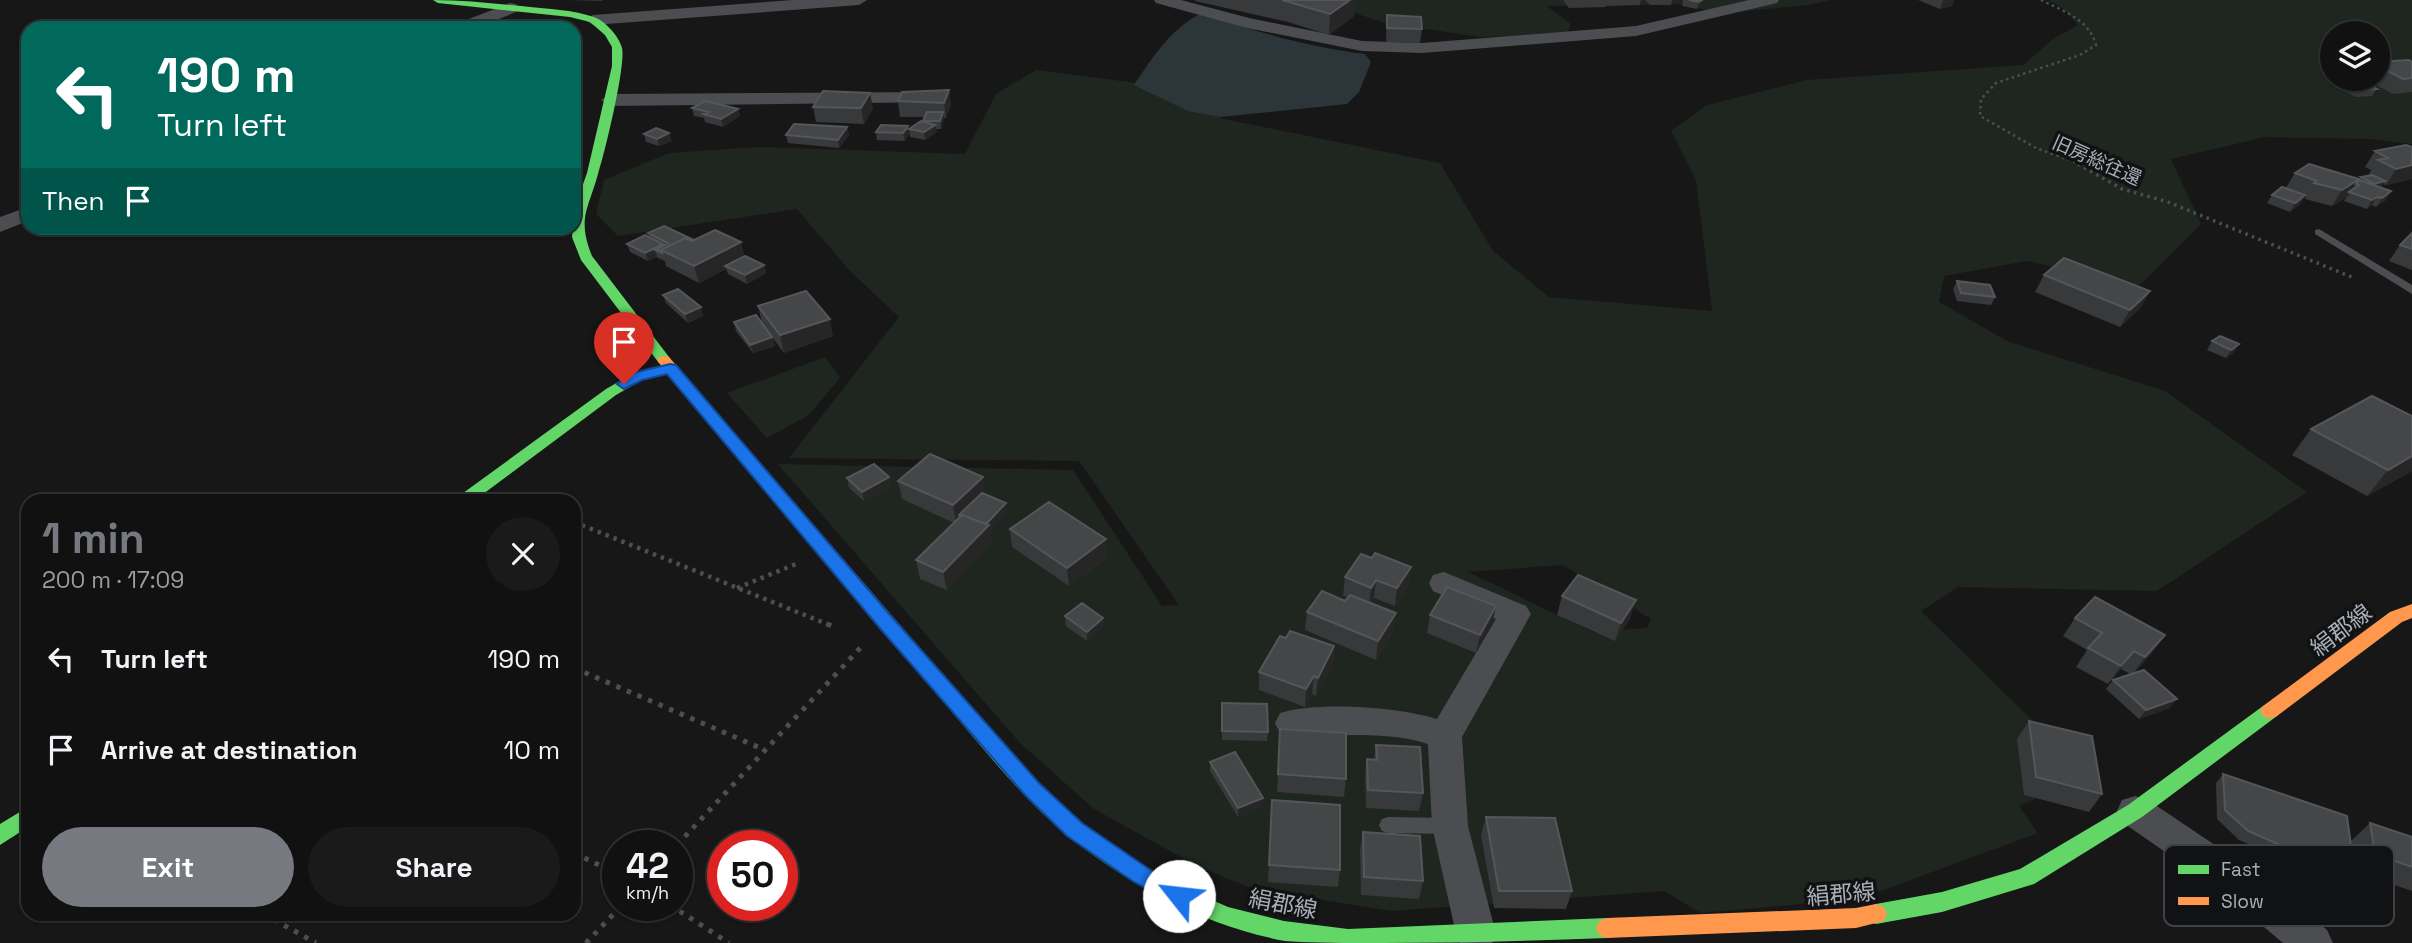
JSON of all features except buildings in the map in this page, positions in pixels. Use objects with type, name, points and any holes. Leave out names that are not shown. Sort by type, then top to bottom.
[{"type":"main road","points":[[438,0],[570,14],[593,20]]},
{"type":"main road","name":"絹郡線","points":[[581,208],[593,173],[617,66],[617,47],[609,33],[593,20]]},
{"type":"main road","name":"絹郡線","points":[[578,235],[586,257],[670,369],[1032,789],[1075,829],[1142,876],[1179,896],[1226,916],[1284,931],[1347,941],[1476,933],[1856,918],[1942,902],[2026,877],[2135,811],[2396,617],[2412,611]]},
{"type":"main road","points":[[473,494],[611,392],[637,377],[670,369]]},
{"type":"main road","points":[[0,836],[21,821]]},
{"type":"street","points":[[593,20],[859,0]]},
{"type":"street","points":[[1162,0],[1247,23],[1362,46],[1422,48],[1636,31],[1771,0]]},
{"type":"street","points":[[479,21],[510,8]]},
{"type":"street","points":[[610,100],[943,98]]},
{"type":"street","points":[[0,225],[21,216]]},
{"type":"street","points":[[1444,583],[1514,614],[1445,735],[1450,826],[1476,933]]},
{"type":"street","points":[[1292,723],[1366,721],[1410,724],[1445,735]]},
{"type":"street","points":[[2135,811],[2185,845]]},
{"type":"street","points":[[2292,926],[2313,943]]},
{"type":"lane","points":[[2319,232],[2412,290]]},
{"type":"lane","points":[[1388,825],[1450,826]]},
{"type":"path","name":"旧房総往還","points":[[2041,0],[2088,26],[2095,37],[2096,45],[2080,55],[1996,83],[1981,99],[1980,116],[2036,149],[2084,166],[2122,189],[2168,202],[2364,283]]},
{"type":"path","points":[[581,525],[837,628]]},
{"type":"path","points":[[737,588],[826,552]]},
{"type":"path","points":[[691,830],[885,621]]},
{"type":"path","points":[[581,671],[765,750]]},
{"type":"path","points":[[581,856],[602,866]]},
{"type":"path","points":[[693,920],[729,943]]},
{"type":"path","points":[[277,921],[316,943]]},
{"type":"path","points":[[586,943],[607,921]]},
{"type":"shaded area","points":[[1315,0],[1832,0],[1716,14],[1688,4],[1547,6],[1571,24],[1567,34],[1480,37],[1385,23]]},
{"type":"shaded area","points":[[2048,0],[2412,0],[2412,144],[2371,139],[2265,137],[2171,159],[2201,224],[2139,286],[2027,261],[1944,276],[1939,302],[2007,341],[2165,391],[2307,492],[2157,591],[1958,587],[1921,611],[2088,775],[2019,806],[2038,833],[1859,899],[1701,913],[1664,891],[1391,911],[1254,889],[1199,867],[1094,809],[1019,742],[778,464],[1073,470],[1162,606],[1179,605],[1079,461],[789,458],[899,317],[849,270],[797,209],[618,236],[596,214],[604,180],[669,153],[759,147],[965,154],[996,94],[1036,70],[1137,83],[1224,119],[1440,163],[1493,251],[1549,297],[1712,311],[1696,180],[1671,131],[1707,105],[1807,80],[2023,65],[2053,39],[2078,25],[2063,8]],"holes":[[[1563,565],[1651,619],[1647,628],[1593,632],[1468,572]]]},
{"type":"shaded area","points":[[1202,13],[1282,38],[1365,54],[1371,62],[1359,92],[1347,104],[1220,117],[1188,111],[1134,85],[1172,35]]},
{"type":"shaded area","points":[[825,357],[840,378],[809,415],[767,438],[727,393]]},
{"type":"traffic: fast","points":[[438,0],[570,14],[593,20],[609,33],[617,47],[617,66],[593,173],[581,208]]},
{"type":"traffic: fast","points":[[578,235],[586,257],[664,360]]},
{"type":"traffic: fast","points":[[473,494],[611,392],[637,377],[670,368]]},
{"type":"traffic: fast","points":[[942,687],[1032,789],[1075,829],[1142,876],[1179,896],[1226,916],[1284,931],[1348,939],[1607,928]]},
{"type":"traffic: fast","points":[[1876,914],[1942,902],[2026,877],[2135,811],[2270,711]]},
{"type":"traffic: fast","points":[[0,836],[21,821]]},
{"type":"traffic: slow","points":[[664,360],[942,687]]},
{"type":"traffic: slow","points":[[2270,711],[2396,617],[2412,611]]},
{"type":"traffic: slow","points":[[1607,928],[1856,918],[1876,914]]},
{"type":"route","points":[[624,384],[637,377],[670,369],[1032,789],[1075,829],[1142,876],[1179,896]]}]
